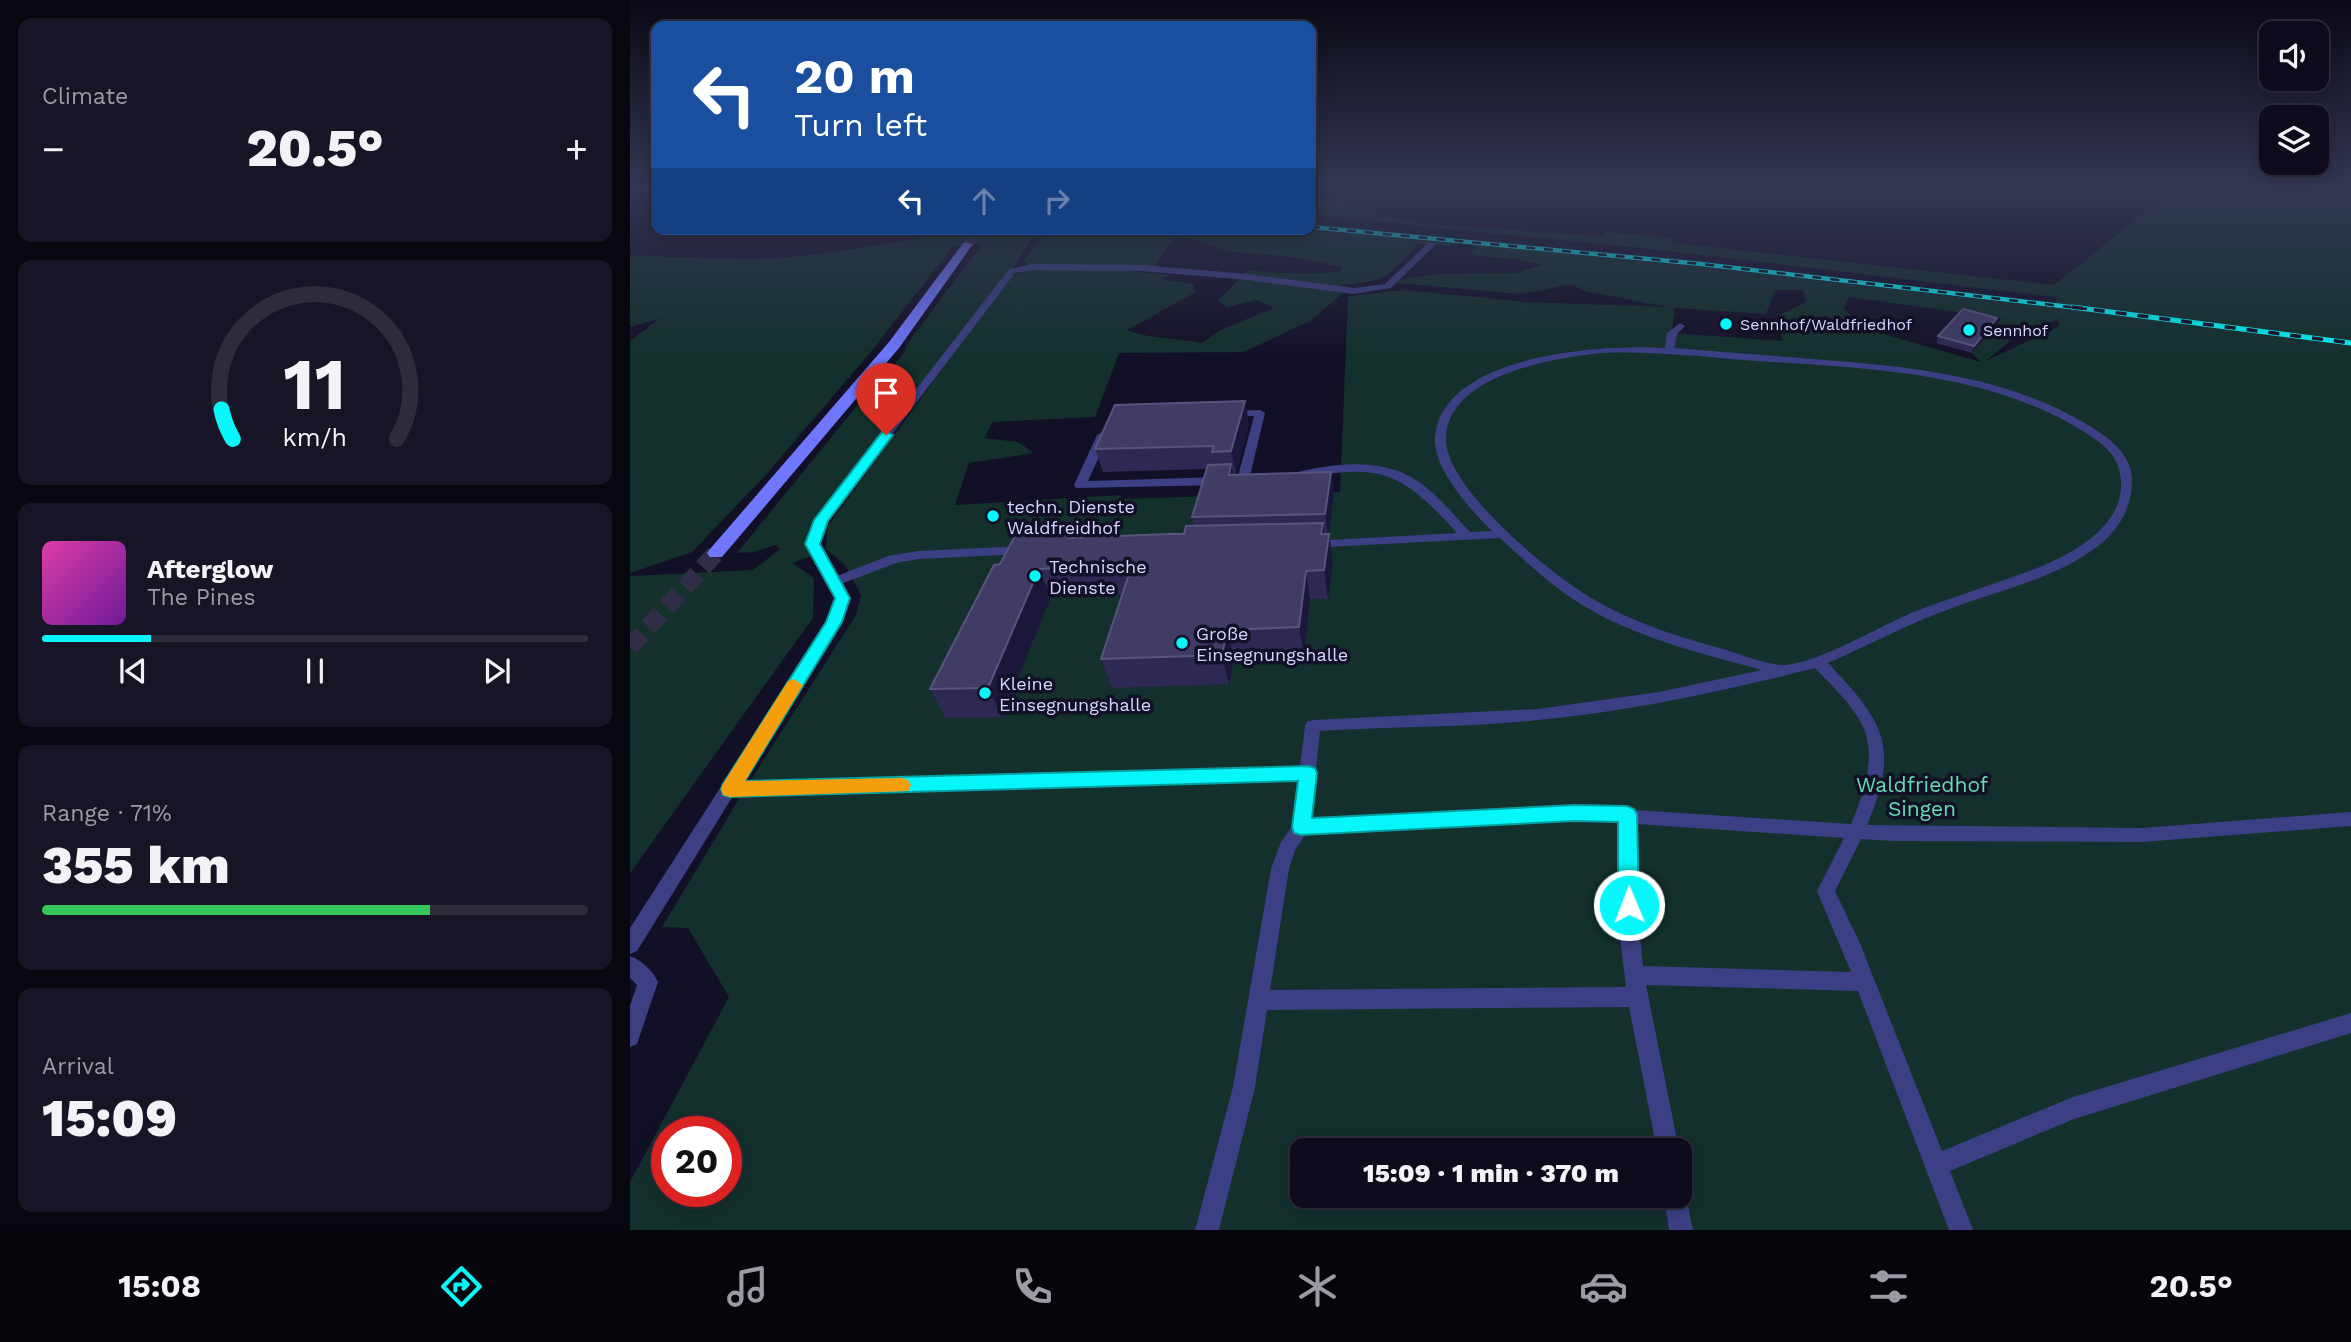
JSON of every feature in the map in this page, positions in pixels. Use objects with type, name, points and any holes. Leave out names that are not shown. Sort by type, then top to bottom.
[{"type":"main road","points":[[716,553],[894,345],[968,244]]},
{"type":"lane","points":[[630,945],[834,622],[842,598],[812,544],[821,520],[1012,271],[1034,267],[1141,268],[1226,275],[1354,291],[1388,286],[1432,244]]},
{"type":"lane","points":[[1669,352],[1672,333],[1680,326]]},
{"type":"lane","points":[[1207,1230],[1244,1087],[1280,869],[1287,847],[1301,827],[1313,726],[1386,720],[1498,718],[1591,709],[1783,671],[1818,662],[1941,606],[2050,568],[2095,540],[2117,518],[2125,489],[2127,469],[2115,448],[2086,427],[2055,411],[1976,386],[1871,367],[1605,349],[1558,355],[1530,362],[1491,377],[1474,386],[1456,401],[1443,422],[1440,435],[1443,458],[1471,501],[1503,534],[1549,574],[1595,606],[1651,632],[1783,671]]},
{"type":"lane","points":[[1222,414],[1260,413],[1243,480]]},
{"type":"lane","points":[[1111,419],[1080,485],[1256,479]]},
{"type":"lane","points":[[1283,477],[1321,470],[1385,471],[1408,480],[1468,537]]},
{"type":"lane","points":[[1296,545],[1503,534]]},
{"type":"lane","points":[[833,582],[893,559],[918,555],[1037,550]]},
{"type":"lane","points":[[1818,662],[1857,706],[1874,733],[1877,770],[1856,831],[1826,891],[1865,982],[1961,1230]]},
{"type":"lane","points":[[730,789],[1308,773]]},
{"type":"lane","points":[[1301,827],[1574,813],[1627,814],[1894,834],[2142,835],[2351,819]]},
{"type":"lane","points":[[1627,814],[1629,928],[1637,997],[1666,1138]]},
{"type":"lane","points":[[630,965],[648,982],[630,1037]]},
{"type":"lane","points":[[1635,975],[1865,982]]},
{"type":"lane","points":[[1258,1000],[1637,997]]},
{"type":"lane","points":[[1937,1165],[2073,1108],[2351,1023]]},
{"type":"lane","points":[[1678,1208],[1681,1230]]},
{"type":"green space","points":[[882,244],[1028,244],[1012,271],[821,520],[812,544],[817,554],[792,563],[814,578],[813,618],[630,873],[630,576],[753,570],[780,549],[775,545],[754,552],[737,553],[873,386],[879,386],[887,378],[884,376],[904,353],[907,344],[982,245],[954,245],[870,353],[764,477],[692,552],[630,573],[630,341],[659,319],[630,327],[630,256],[742,259],[834,252]]},
{"type":"green space","name":"Waldfriedhof Singen","points":[[1036,244],[1170,244],[1154,266],[1028,265],[1023,261]]},
{"type":"green space","name":"Waldfriedhof Singen","points":[[1207,244],[1417,244],[1386,275],[1368,282],[1341,285],[1345,291],[1312,320],[1244,352],[1119,353],[1095,417],[993,422],[984,438],[1018,442],[1034,453],[969,463],[955,505],[1121,495],[1121,499],[1340,492],[1348,296],[1405,290],[1526,302],[1668,307],[1584,291],[1572,284],[1520,294],[1385,282],[1436,274],[1517,273],[1543,265],[1516,259],[1470,255],[1477,245],[1712,268],[2057,308],[2056,297],[1605,244],[1686,244],[2054,285],[2105,244],[2351,244],[2351,1230],[630,1230],[630,1182],[651,1143],[651,1207],[742,1207],[742,1116],[665,1116],[729,997],[688,928],[662,927],[745,789],[856,615],[861,595],[845,565],[826,549],[828,526],[1007,280],[1020,273],[1061,268],[1110,269],[1170,275],[1161,279],[1193,284],[1196,292],[1127,330],[1154,337],[1202,343],[1220,330],[1274,308],[1256,300],[1228,307],[1218,301],[1248,270],[1316,273],[1340,272],[1342,267],[1294,257],[1231,252]],"holes":[[[1775,290],[1803,290],[1806,302],[1779,315],[1782,341],[1672,333],[1675,308],[1766,314]],[[1849,297],[2001,318],[1972,353],[1981,362],[1863,328],[1844,308]],[[2058,319],[2059,326],[1986,361],[2016,336]]]},
{"type":"building","points":[[1963,309],[1997,318],[1974,346],[1938,336]]},
{"type":"building","points":[[1245,401],[1231,451],[1212,452],[1214,446],[1095,449],[1115,405]]},
{"type":"building","points":[[1231,464],[1229,475],[1331,472],[1325,514],[1192,517],[1208,465]]},
{"type":"building","points":[[1323,523],[1321,534],[1329,534],[1324,570],[1306,571],[1299,627],[1227,630],[1222,655],[1101,659],[1132,565],[1039,569],[988,688],[930,689],[994,565],[1000,564],[1016,534],[1030,533],[1032,530],[1072,530],[1069,538],[1184,534],[1186,526]]},
{"type":"tunnel","points":[[630,647],[716,553]]},
{"type":"railway","points":[[1494,244],[1701,264],[2087,309]]},
{"type":"railway","points":[[2072,307],[2351,343]]},
{"type":"slow traffic","points":[[794,685],[730,789],[901,785]]},
{"type":"place","name":"Sennhof/Waldfriedhof","points":[[1726,324]]},
{"type":"place","name":"Sennhof","points":[[1969,330]]},
{"type":"place","name":"techn. Dienste Waldfreidhof","points":[[993,516]]},
{"type":"place","name":"Technische Dienste","points":[[1035,576]]},
{"type":"place","name":"Große Einsegnungshalle","points":[[1182,643]]},
{"type":"place","name":"Kleine Einsegnungshalle","points":[[985,693]]},
{"type":"route","points":[[886,435],[821,520],[812,544],[842,598],[834,622],[730,789],[1308,773],[1301,827],[1574,813],[1627,814],[1629,905]]}]
